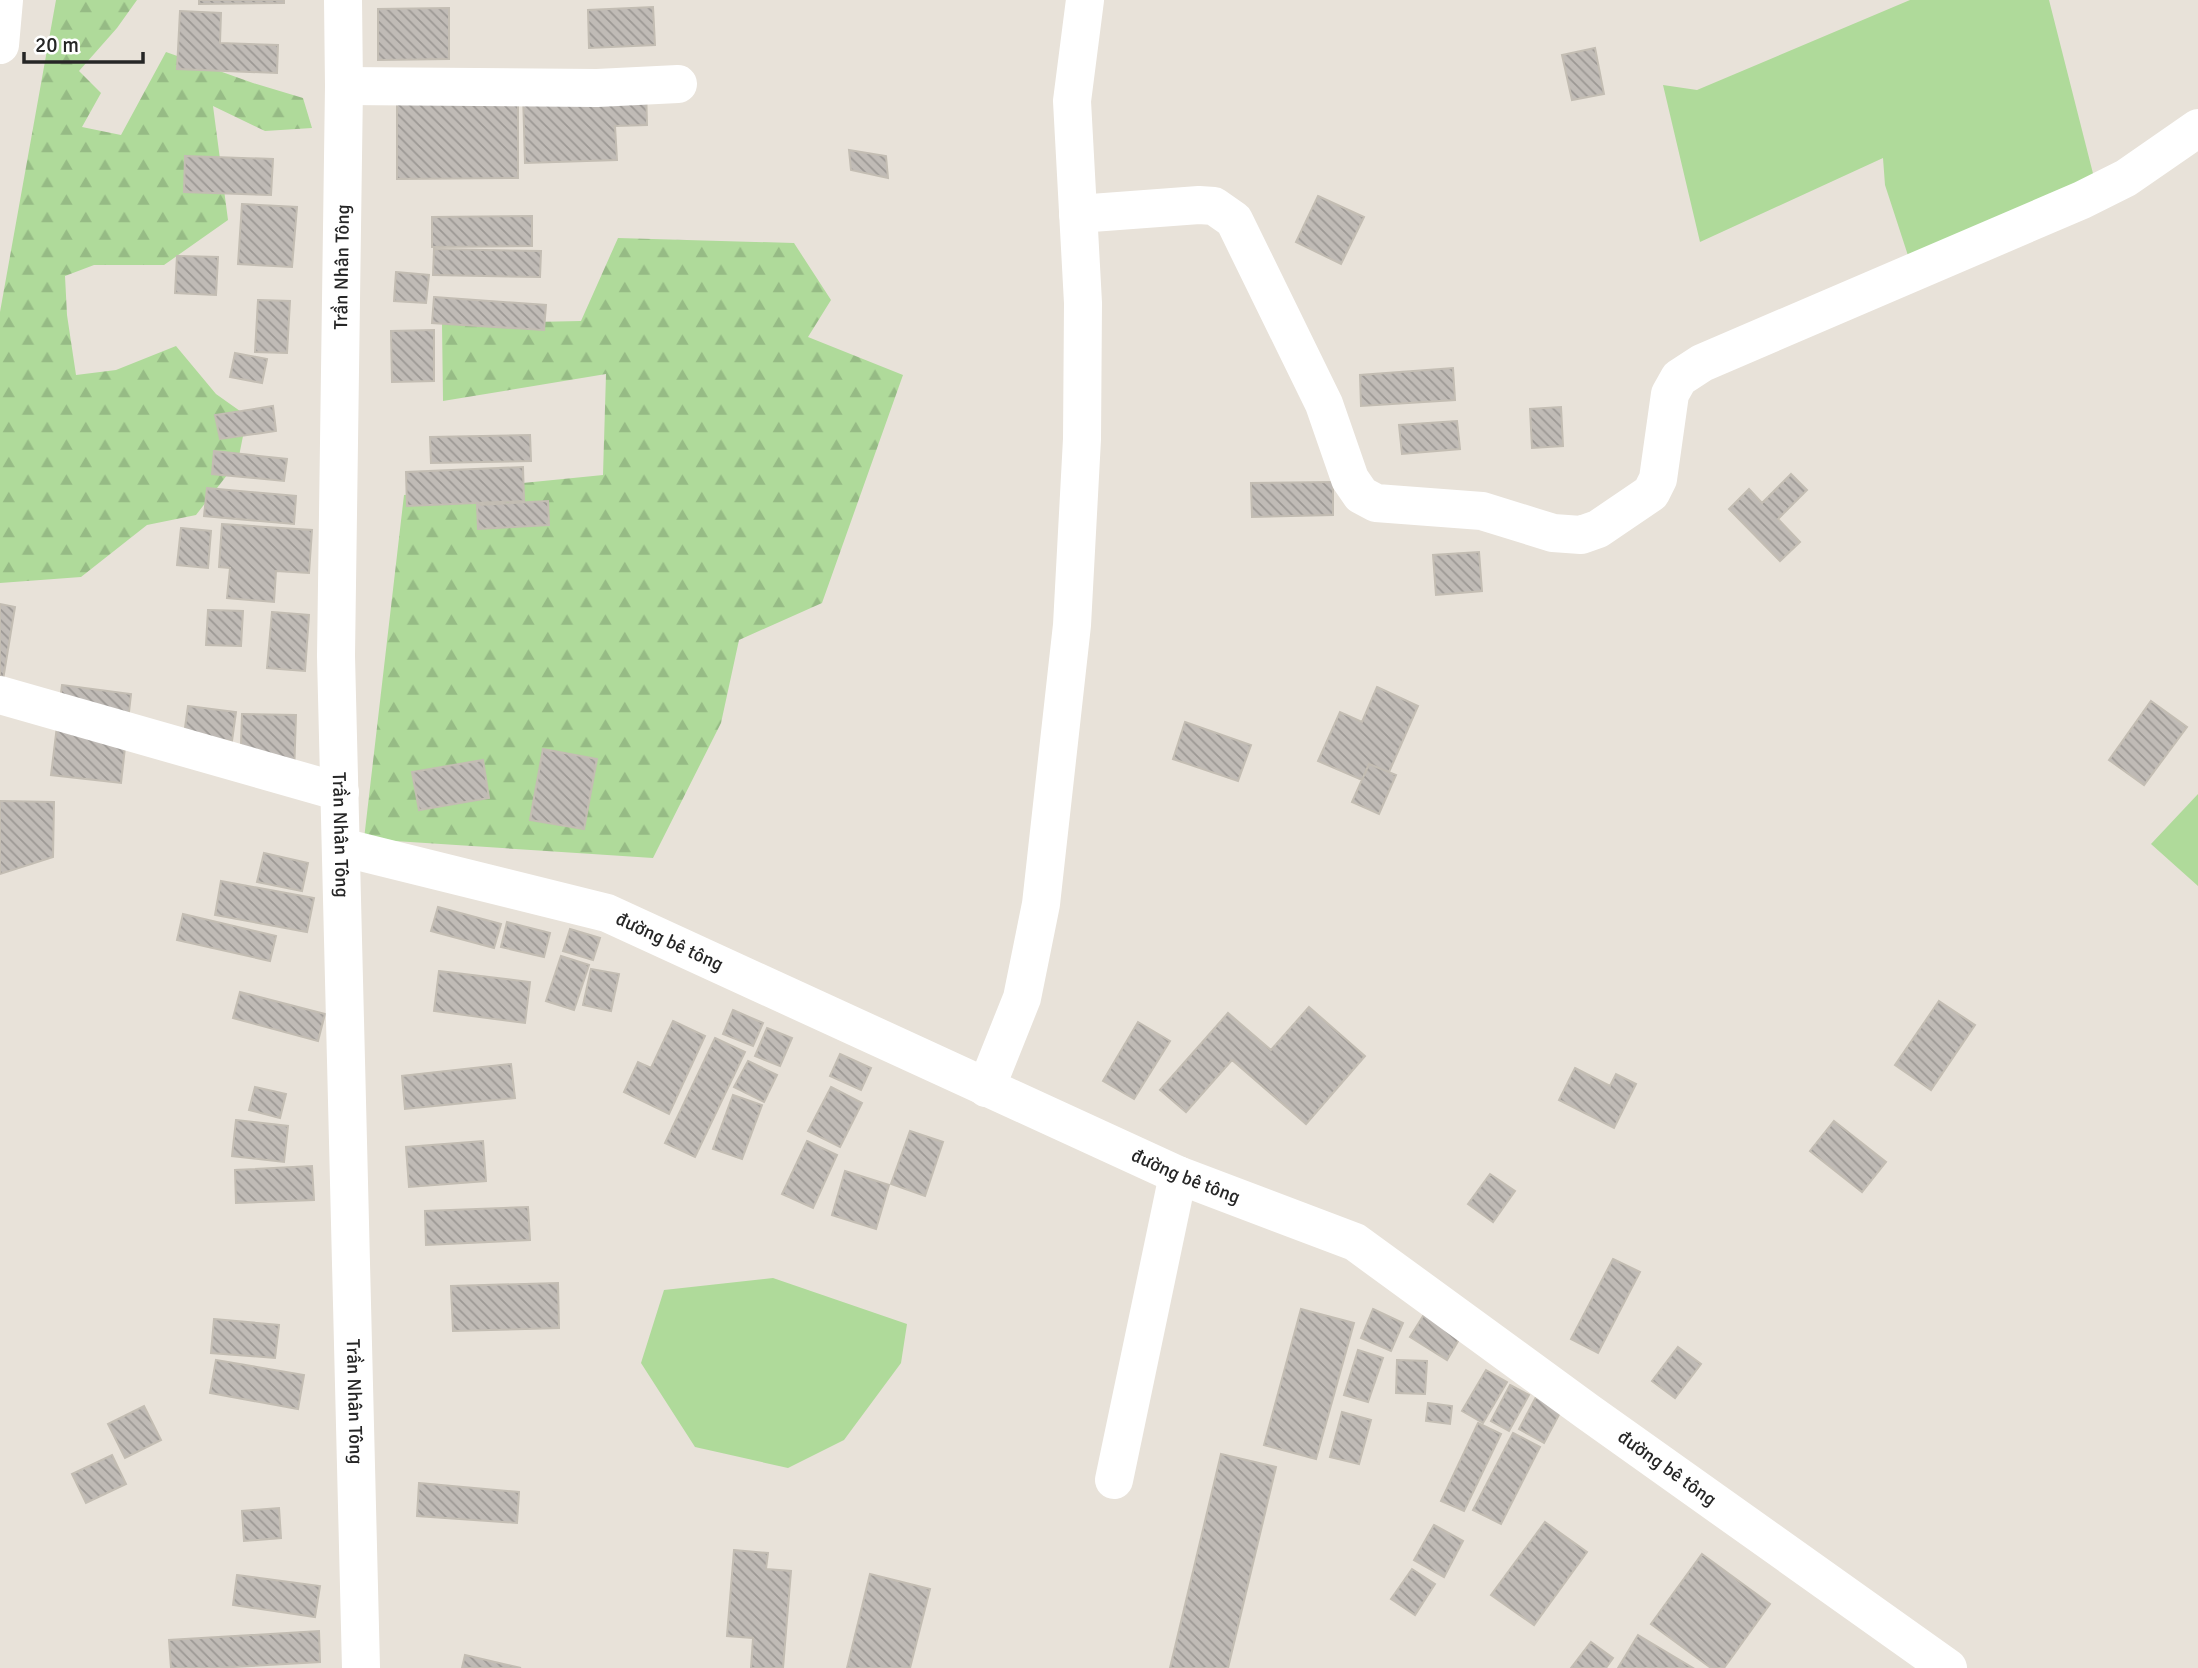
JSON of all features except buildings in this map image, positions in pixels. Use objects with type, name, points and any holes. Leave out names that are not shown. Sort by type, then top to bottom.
[{"type":"street","points":[[0,45],[5,0]]},
{"type":"street","name":"Trần Nhân Tông","points":[[343,0],[336,656],[361,1668]]},
{"type":"street","points":[[986,1088],[1022,998],[1041,904],[1072,625],[1082,439],[1083,303],[1072,101],[1085,0]]},
{"type":"street","points":[[344,86],[597,88],[678,84]]},
{"type":"street","points":[[1078,214],[1199,205],[1214,206],[1234,220],[1324,404],[1350,479],[1360,495],[1376,503],[1482,511],[1553,533],[1581,535],[1598,529],[1651,493],[1658,479],[1670,394],[1679,378],[1702,363],[2082,200],[2126,178],[2198,128]]},
{"type":"street","points":[[0,695],[340,792]]},
{"type":"street","name":"đường bê tông","points":[[341,847],[607,912],[1178,1175],[1355,1242],[1588,1412],[1948,1668]]},
{"type":"street","points":[[1114,1480],[1178,1175]]},
{"type":"green space","points":[[56,0],[137,0],[117,28],[79,71],[101,93],[82,127],[121,135],[166,52],[303,98],[312,128],[265,131],[213,106],[228,220],[164,265],[94,265],[65,276],[67,315],[76,375],[116,370],[176,346],[216,394],[247,416],[238,461],[196,515],[147,525],[81,577],[0,583],[0,312]]},
{"type":"green space","points":[[1910,0],[2049,0],[2101,205],[1916,280],[1885,185],[1883,158],[1700,242],[1663,85],[1697,90]]},
{"type":"green space","points":[[618,238],[794,243],[831,300],[808,337],[903,375],[822,603],[739,640],[721,723],[653,858],[364,839],[404,495],[603,475],[606,374],[443,401],[442,324],[581,321]]},
{"type":"green space","points":[[2198,794],[2198,886],[2151,844]]},
{"type":"green space","points":[[773,1278],[907,1324],[901,1363],[844,1440],[788,1468],[695,1447],[641,1363],[664,1290]]}]
